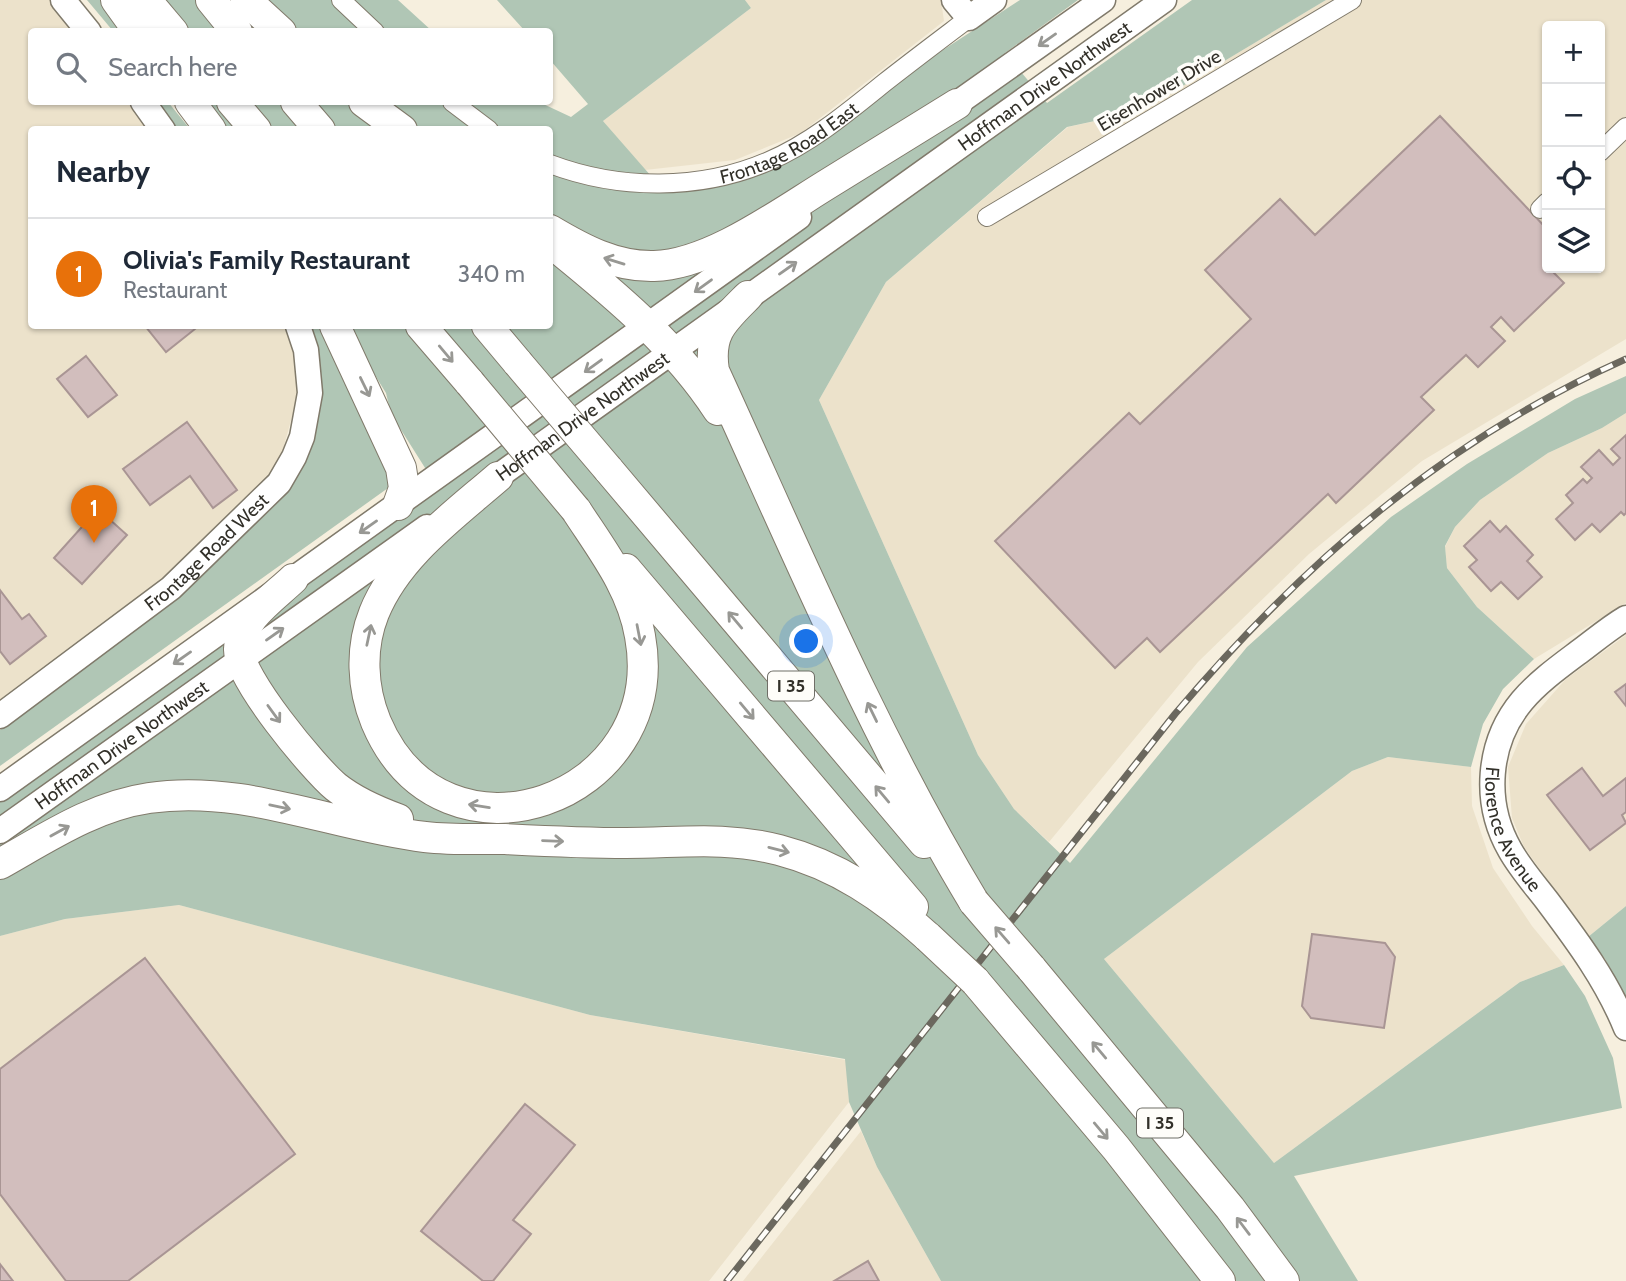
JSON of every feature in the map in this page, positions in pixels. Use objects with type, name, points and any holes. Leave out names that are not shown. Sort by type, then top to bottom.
[{"type":"highway","points":[[116,0],[136,28]]},
{"type":"highway","points":[[146,0],[170,28]]},
{"type":"highway","points":[[211,0],[234,28]]},
{"type":"highway","points":[[246,0],[277,28]]},
{"type":"highway","points":[[553,232],[585,250],[628,265],[656,266],[682,262],[765,223],[957,104]]},
{"type":"highway","points":[[192,105],[208,126]]},
{"type":"highway","points":[[235,105],[253,126]]},
{"type":"highway","points":[[299,105],[317,126]]},
{"type":"highway","points":[[368,105],[397,126]]},
{"type":"highway","points":[[553,244],[611,292],[673,351],[724,419],[775,507]]},
{"type":"highway","points":[[748,296],[722,323],[714,338],[714,371],[775,507],[918,805],[974,902]]},
{"type":"highway","points":[[336,329],[401,468],[404,488],[398,505]]},
{"type":"highway","name":"I 35","points":[[424,329],[932,935],[975,981],[1125,1159],[1220,1281]]},
{"type":"highway","name":"I 35","points":[[489,329],[1031,968],[1230,1208],[1284,1281]]},
{"type":"highway","points":[[498,477],[438,529],[409,559],[374,612],[367,636],[366,685],[371,708],[380,729],[404,766],[438,794],[482,807],[528,805],[552,799],[573,789],[608,760],[631,722],[641,679],[643,654],[632,604],[619,575],[576,510]]},
{"type":"highway","points":[[293,579],[247,625],[239,648],[239,660],[306,757],[339,789],[377,812],[402,821],[498,839]]},
{"type":"highway","points":[[0,864],[86,816],[148,798],[227,796],[426,837],[628,843],[694,839],[723,840],[776,849],[819,863],[874,892],[932,935]]},
{"type":"main road","points":[[63,0],[86,28]]},
{"type":"main road","name":"Frontage Road East","points":[[961,9],[994,0]]},
{"type":"main road","name":"Hoffman Drive Northwest","points":[[0,789],[1103,0]]},
{"type":"main road","name":"Hoffman Drive Northwest","points":[[0,831],[1164,0]]},
{"type":"main road","points":[[145,105],[160,126]]},
{"type":"main road","name":"Frontage Road West","points":[[0,716],[172,588],[279,483],[302,436],[310,393],[306,350],[299,329]]},
{"type":"main road","name":"Florence Avenue","points":[[1626,618],[1556,669],[1523,700],[1502,734],[1491,771],[1495,811],[1510,851],[1585,951],[1606,985],[1626,1028]]},
{"type":"street","points":[[341,0],[371,28]]},
{"type":"street","name":"Eisenhower Drive","points":[[987,217],[1352,0]]},
{"type":"street","name":"Frontage Road East","points":[[553,165],[598,178],[640,184],[685,182],[743,171],[771,161],[815,135],[961,9]]},
{"type":"street","points":[[456,105],[484,126]]},
{"type":"street","points":[[1605,147],[1626,127]]},
{"type":"shaded area","points":[[0,0],[51,0],[76,28],[28,28],[28,105],[134,105],[149,126],[28,126],[28,329],[285,329],[293,344],[301,384],[277,471],[228,519],[120,615],[0,702]]},
{"type":"shaded area","points":[[745,0],[941,0],[944,21],[801,133],[735,160],[645,170],[603,121],[751,8]]},
{"type":"shaded area","points":[[1326,0],[1626,0],[1626,339],[1422,461],[1309,554],[1198,662],[1049,842],[1014,809],[978,755],[819,400],[886,282],[1068,127],[1141,111]]},
{"type":"shaded area","points":[[1626,413],[1626,603],[1534,659],[1477,607],[1447,568],[1445,547],[1455,527],[1480,500],[1548,453],[1602,428]]},
{"type":"shaded area","points":[[1626,635],[1626,906],[1588,937],[1524,847],[1512,818],[1508,767],[1526,724],[1565,680]]},
{"type":"shaded area","points":[[1388,757],[1471,767],[1472,806],[1493,868],[1532,926],[1564,965],[1520,982],[1274,1163],[1104,959],[1352,771]]},
{"type":"shaded area","points":[[179,905],[590,1015],[846,1060],[849,1102],[709,1281],[0,1281],[0,936],[65,919]]},
{"type":"shaded area","points":[[861,1131],[877,1167],[941,1281],[743,1281]]},
{"type":"green space","points":[[87,0],[398,0],[429,28],[110,28]]},
{"type":"green space","points":[[497,0],[745,0],[751,8],[603,121],[665,192],[741,181],[1020,0],[1078,0],[1005,53],[1047,103],[1192,0],[1326,0],[1141,111],[1067,127],[886,282],[819,400],[978,755],[1014,809],[1070,863],[1247,647],[1391,517],[1467,464],[1575,399],[1626,376],[1626,413],[1602,428],[1548,453],[1480,500],[1455,527],[1445,546],[1447,568],[1477,607],[1534,659],[1503,689],[1483,724],[1471,767],[1388,757],[1352,771],[1104,959],[1274,1163],[1520,982],[1564,965],[1585,996],[1613,1058],[1622,1108],[1294,1176],[1358,1281],[941,1281],[877,1167],[849,1102],[845,1059],[590,1015],[179,905],[65,919],[0,936],[0,776],[324,548],[381,501],[427,471],[391,414],[386,393],[363,356],[352,329],[553,329],[553,126],[193,126],[175,105],[545,105],[571,117],[588,104],[553,63],[553,28],[522,28]]},
{"type":"green space","points":[[160,105],[170,105],[188,126],[175,126]]},
{"type":"green space","points":[[307,329],[335,329],[395,483],[0,766],[0,730],[228,546],[320,399],[318,349]]},
{"type":"green space","points":[[1626,906],[1626,998],[1605,959],[1588,937]]},
{"type":"building","points":[[1440,116],[1542,224],[1542,273],[1554,273],[1564,283],[1514,331],[1501,317],[1491,327],[1505,341],[1478,367],[1466,355],[1421,397],[1434,410],[1336,503],[1328,494],[1160,652],[1147,638],[1115,668],[995,541],[1129,413],[1140,424],[1251,319],[1205,270],[1280,199],[1315,235]]},
{"type":"building","points":[[148,329],[195,329],[166,352]]},
{"type":"building","points":[[86,356],[117,395],[88,417],[57,379]]},
{"type":"building","points":[[187,422],[237,490],[213,508],[190,476],[150,505],[123,469]]},
{"type":"building","points":[[1626,435],[1626,513],[1624,515],[1621,512],[1600,532],[1592,524],[1575,540],[1556,519],[1573,503],[1566,495],[1583,479],[1587,483],[1592,478],[1581,467],[1599,450],[1613,465],[1620,458],[1611,449]]},
{"type":"building","points":[[98,509],[127,535],[82,584],[54,558]]},
{"type":"building","points":[[1490,521],[1500,532],[1506,526],[1533,555],[1527,561],[1542,577],[1518,599],[1501,582],[1491,591],[1469,567],[1477,560],[1464,546]]},
{"type":"building","points":[[0,590],[22,619],[29,614],[46,636],[10,664],[0,651]]},
{"type":"building","points":[[1626,684],[1626,706],[1615,692]]},
{"type":"building","points":[[1582,768],[1603,796],[1626,778],[1626,812],[1622,815],[1626,823],[1590,850],[1547,795]]},
{"type":"building","points":[[1312,934],[1385,943],[1395,957],[1384,1028],[1311,1018],[1302,1006]]},
{"type":"building","points":[[145,958],[295,1154],[128,1281],[66,1281],[0,1194],[0,1069]]},
{"type":"building","points":[[525,1104],[575,1145],[513,1220],[531,1234],[493,1281],[483,1281],[421,1231]]},
{"type":"building","points":[[868,1261],[879,1281],[834,1281]]},
{"type":"building","points":[[0,1264],[13,1281],[0,1281]]},
{"type":"railway","points":[[727,1281],[1175,714],[1273,607],[1326,557],[1437,467],[1560,391],[1626,359]]},
{"type":"place","name":"Olivia's Family Restaurant","points":[[94,543]]}]
